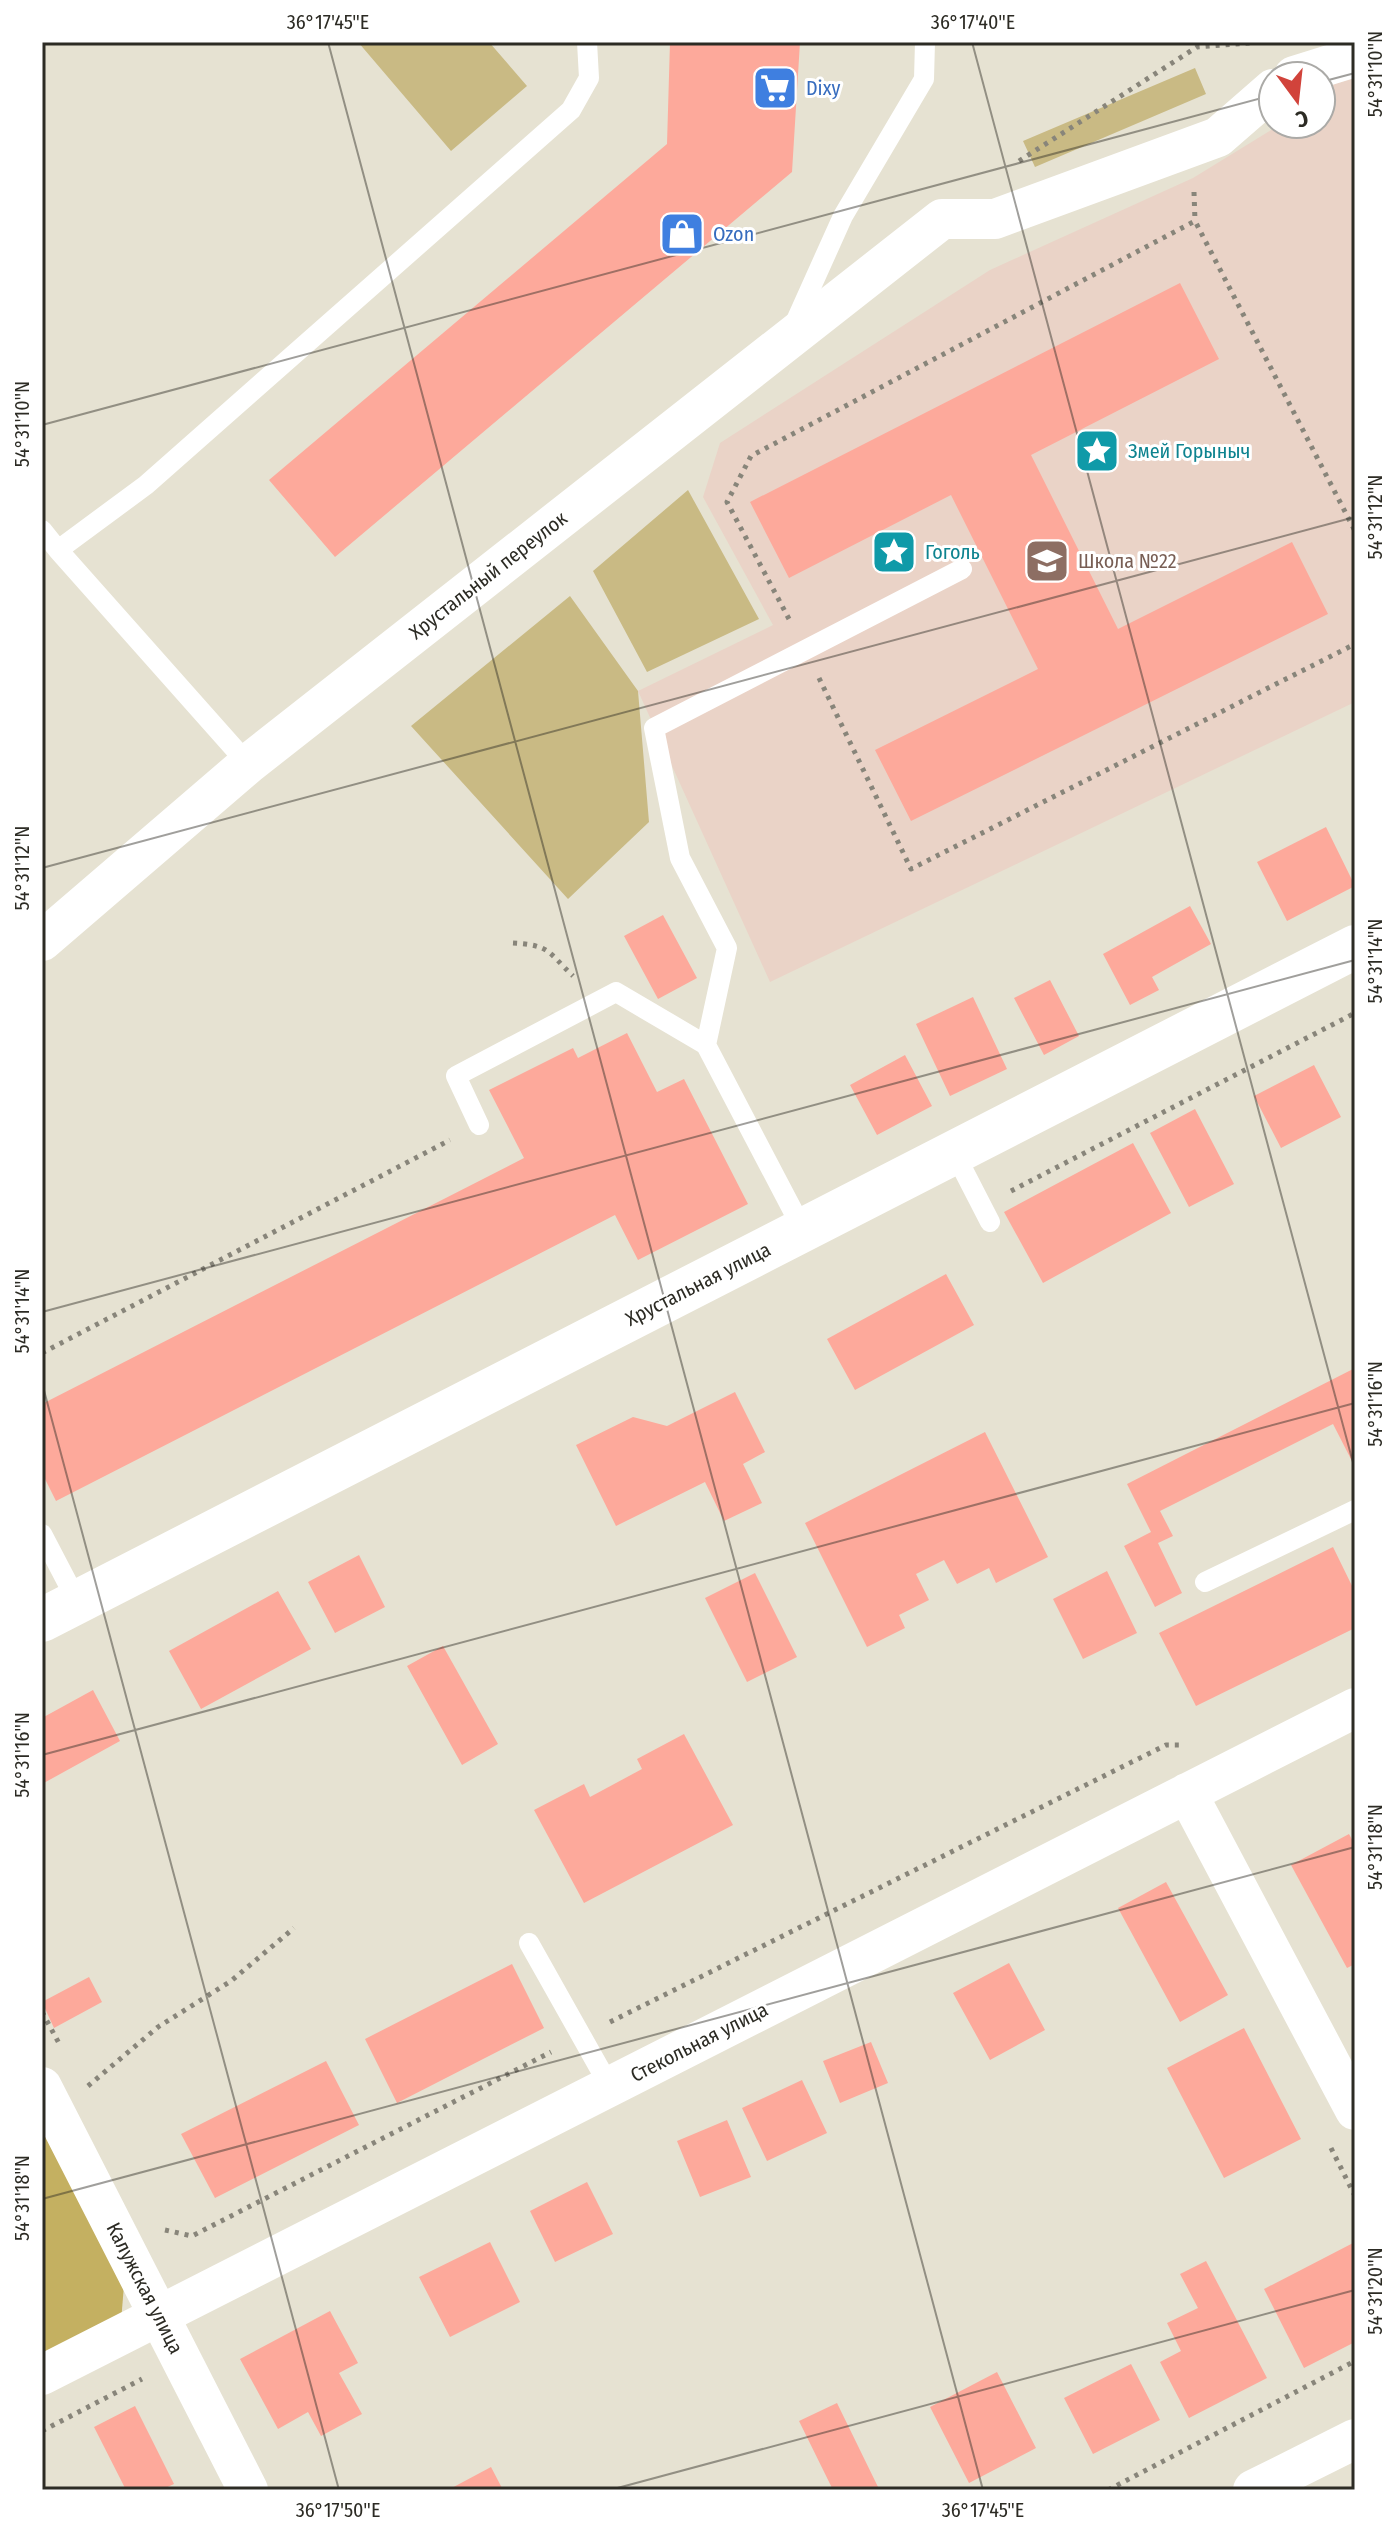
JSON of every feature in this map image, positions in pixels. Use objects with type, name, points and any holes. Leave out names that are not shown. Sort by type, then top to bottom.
[{"type":"street","name":"Хрустальный переулок","points":[[42,941],[248,764],[942,219],[995,219],[1218,137],[1257,103]]},
{"type":"street","name":"Хрустальная улица","points":[[60,1612],[1355,947]]},
{"type":"street","name":"Стекольная улица","points":[[42,2375],[1355,1708]]},
{"type":"street","points":[[1187,1793],[1355,2110]]},
{"type":"street","name":"Калужская улица","points":[[59,2082],[159,2316],[248,2490]]},
{"type":"street","points":[[1253,2490],[1355,2439]]},
{"type":"lane","points":[[58,550],[146,485],[571,110],[589,78],[587,42]]},
{"type":"lane","points":[[788,338],[843,216],[924,79],[925,42]]},
{"type":"lane","points":[[42,530],[248,764]]},
{"type":"lane","points":[[706,1045],[727,948],[680,858],[654,728],[962,569]]},
{"type":"lane","points":[[479,1125],[456,1076],[616,992],[706,1045],[803,1230]]},
{"type":"lane","points":[[954,1152],[986,1214]]},
{"type":"lane","points":[[1205,1582],[1355,1510]]},
{"type":"lane","points":[[42,1534],[60,1612]]},
{"type":"lane","points":[[529,1943],[610,2087]]},
{"type":"path","points":[[1010,166],[1198,44],[1261,42]]},
{"type":"path","points":[[1193,178],[1195,221],[1355,531]]},
{"type":"path","points":[[1195,221],[751,456],[727,502],[805,650],[911,869],[1355,644]]},
{"type":"path","points":[[513,943],[538,945],[554,952],[601,1000]]},
{"type":"path","points":[[986,1214],[1355,1013]]},
{"type":"path","points":[[42,1353],[479,1125]]},
{"type":"path","points":[[159,2229],[192,2236],[581,2036],[1166,1745],[1195,1745]]},
{"type":"path","points":[[59,2082],[84,2090],[158,2027],[231,1981],[294,1928]]},
{"type":"path","points":[[42,2012],[63,2051]]},
{"type":"path","points":[[1108,2490],[1355,2361]]},
{"type":"path","points":[[42,2431],[148,2377]]},
{"type":"shaded area","points":[[358,42],[489,42],[527,86],[451,151]]},
{"type":"shaded area","points":[[1195,68],[1206,94],[1035,167],[1023,141]]},
{"type":"shaded area","name":"Школа №22","points":[[1355,78],[1355,702],[770,982],[638,691],[773,625],[703,497],[720,443],[990,270],[1193,178],[1257,139],[1337,140],[1337,83]]},
{"type":"shaded area","points":[[688,490],[759,619],[647,672],[593,571]]},
{"type":"shaded area","points":[[570,596],[638,691],[649,822],[568,899],[411,726]]},
{"type":"shaded area","points":[[42,2115],[124,2285],[121,2322],[42,2360]]},
{"type":"building","points":[[670,42],[800,42],[792,172],[335,557],[269,480],[667,144]]},
{"type":"building","points":[[1180,283],[1219,359],[1031,455],[1118,629],[1292,542],[1328,614],[911,821],[875,750],[1038,669],[951,495],[789,578],[750,502]]},
{"type":"building","points":[[1326,827],[1355,886],[1287,921],[1257,862]]},
{"type":"building","points":[[1190,906],[1211,944],[1152,977],[1159,990],[1130,1005],[1103,954]]},
{"type":"building","points":[[663,915],[697,978],[658,999],[624,936]]},
{"type":"building","points":[[1050,980],[1079,1036],[1044,1055],[1014,998]]},
{"type":"building","points":[[973,997],[1007,1069],[950,1096],[916,1024]]},
{"type":"building","points":[[627,1033],[657,1092],[684,1079],[748,1204],[638,1260],[615,1215],[56,1501],[42,1473],[42,1404],[524,1158],[489,1090],[573,1048],[578,1058]]},
{"type":"building","points":[[905,1055],[932,1106],[877,1135],[850,1085]]},
{"type":"building","points":[[1314,1065],[1341,1117],[1281,1148],[1254,1096]]},
{"type":"building","points":[[1195,1109],[1234,1184],[1189,1207],[1150,1133]]},
{"type":"building","points":[[1133,1143],[1171,1213],[1043,1283],[1004,1212]]},
{"type":"building","points":[[946,1274],[974,1325],[855,1390],[827,1339]]},
{"type":"building","points":[[1355,1368],[1355,1467],[1333,1424],[1160,1511],[1173,1536],[1158,1543],[1182,1593],[1155,1607],[1124,1546],[1151,1532],[1127,1484]]},
{"type":"building","points":[[735,1392],[765,1452],[743,1464],[762,1503],[724,1521],[705,1482],[616,1526],[576,1445],[633,1417],[667,1426]]},
{"type":"building","points":[[985,1432],[1048,1557],[996,1583],[989,1568],[957,1584],[944,1560],[916,1574],[929,1600],[899,1615],[905,1628],[867,1647],[805,1523]]},
{"type":"building","points":[[1333,1547],[1355,1592],[1355,1628],[1196,1706],[1159,1633]]},
{"type":"building","points":[[359,1555],[385,1607],[335,1633],[308,1582]]},
{"type":"building","points":[[1107,1571],[1137,1633],[1083,1659],[1053,1599]]},
{"type":"building","points":[[755,1573],[797,1657],[747,1682],[705,1598]]},
{"type":"building","points":[[278,1591],[311,1649],[201,1709],[169,1651]]},
{"type":"building","points":[[443,1646],[498,1744],[462,1765],[407,1666]]},
{"type":"building","points":[[93,1690],[120,1741],[42,1784],[42,1718]]},
{"type":"building","points":[[684,1734],[733,1825],[584,1903],[534,1810],[584,1784],[590,1797],[642,1769],[637,1759]]},
{"type":"building","points":[[1349,1834],[1355,1845],[1355,1964],[1347,1968],[1291,1865]]},
{"type":"building","points":[[1166,1882],[1228,1995],[1180,2022],[1118,1908]]},
{"type":"building","points":[[1009,1963],[1045,2030],[990,2060],[953,1993]]},
{"type":"building","points":[[512,1964],[544,2028],[397,2103],[365,2039]]},
{"type":"building","points":[[89,1977],[102,2002],[54,2028],[42,2002]]},
{"type":"building","points":[[1244,2028],[1301,2139],[1224,2178],[1167,2068]]},
{"type":"building","points":[[871,2042],[888,2083],[840,2103],[823,2061]]},
{"type":"building","points":[[326,2061],[359,2125],[215,2198],[181,2134]]},
{"type":"building","points":[[802,2080],[827,2133],[767,2161],[742,2108]]},
{"type":"building","points":[[727,2120],[751,2177],[700,2197],[677,2141]]},
{"type":"building","points":[[587,2182],[613,2234],[555,2262],[530,2211]]},
{"type":"building","points":[[490,2242],[520,2302],[450,2337],[419,2277]]},
{"type":"building","points":[[1355,2242],[1355,2342],[1304,2368],[1264,2289]]},
{"type":"building","points":[[1206,2261],[1267,2378],[1189,2418],[1160,2362],[1181,2351],[1167,2323],[1198,2308],[1180,2274]]},
{"type":"building","points":[[330,2311],[358,2363],[339,2373],[362,2414],[321,2436],[308,2412],[278,2429],[240,2359]]},
{"type":"building","points":[[1131,2364],[1160,2420],[1093,2454],[1064,2398]]},
{"type":"building","points":[[997,2372],[1036,2448],[969,2483],[930,2407]]},
{"type":"building","points":[[837,2403],[879,2489],[833,2490],[799,2421]]},
{"type":"building","points":[[135,2406],[174,2484],[161,2490],[126,2490],[94,2427]]},
{"type":"building","points":[[491,2467],[503,2490],[448,2490]]},
{"type":"place","name":"Dixy","points":[[775,88]]},
{"type":"place","name":"Ozon","points":[[682,234]]},
{"type":"place","name":"Змей Горыныч","points":[[1097,451]]},
{"type":"place","name":"Гоголь","points":[[894,552]]},
{"type":"place","name":"Школа №22","points":[[1047,561]]}]
